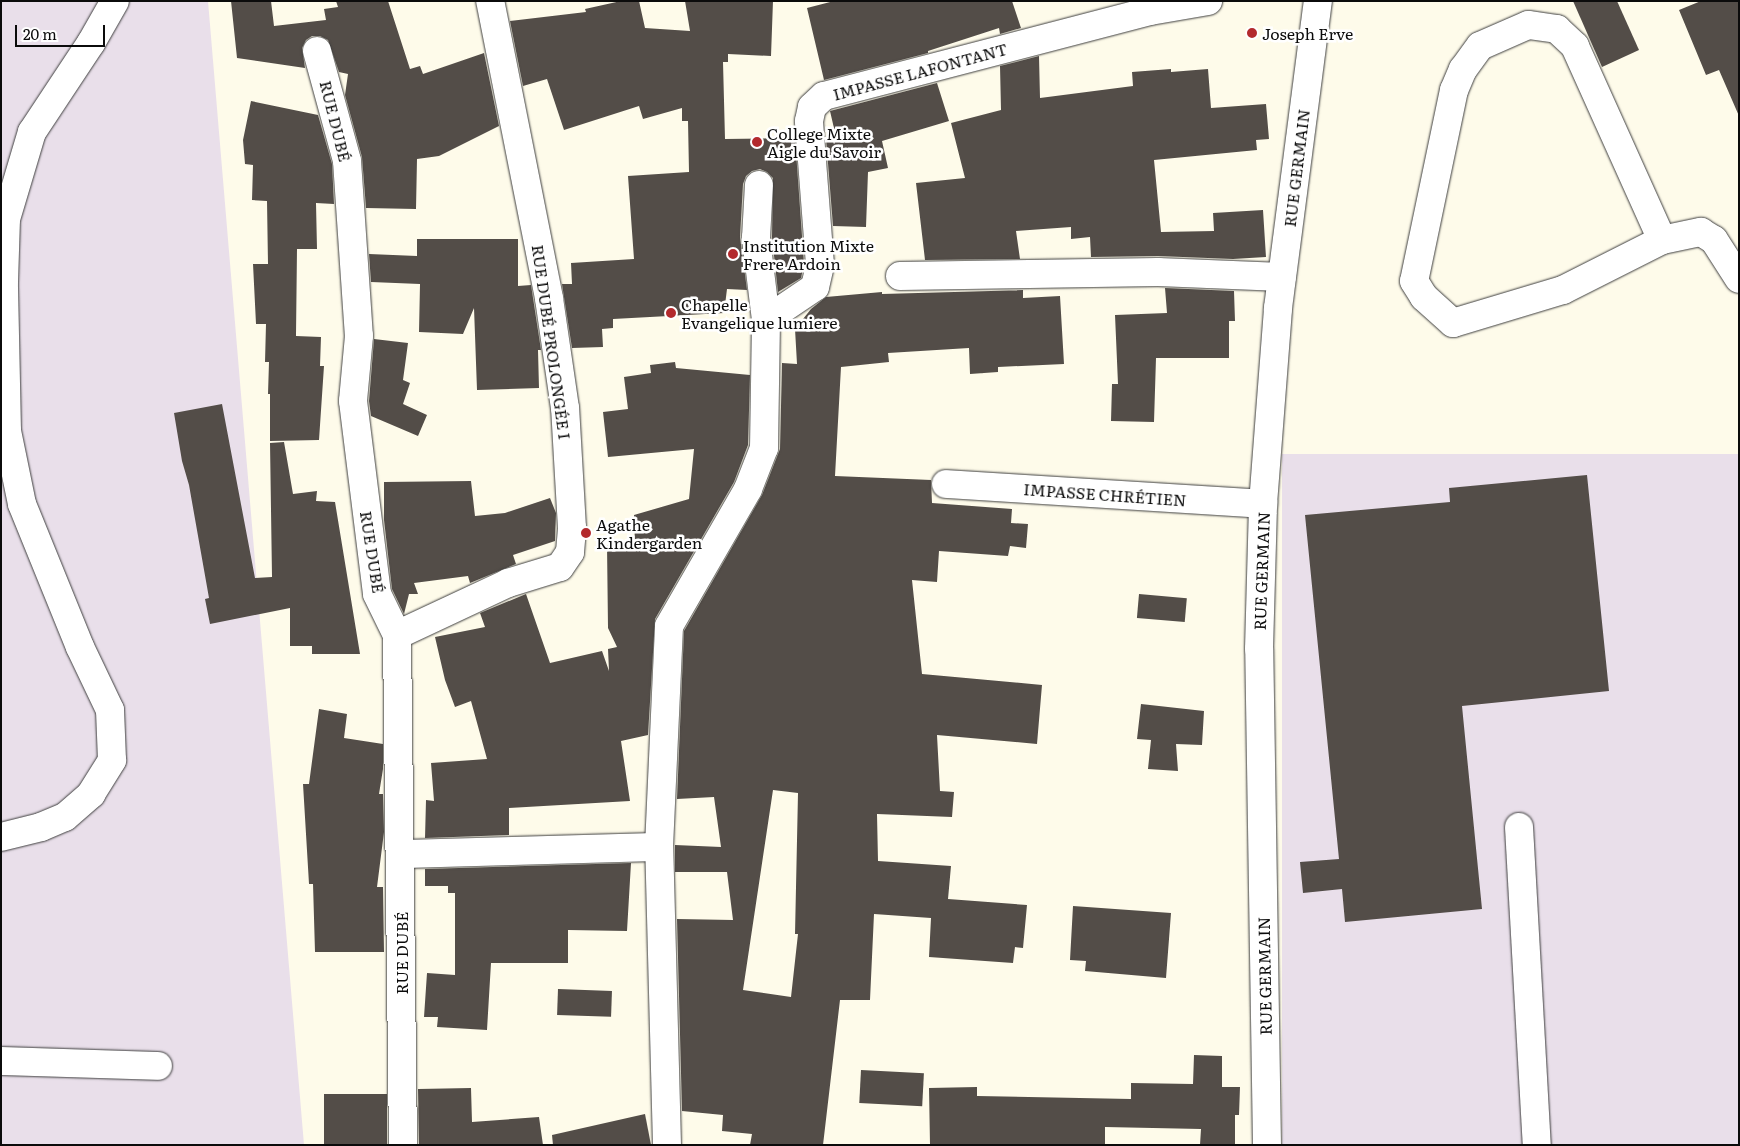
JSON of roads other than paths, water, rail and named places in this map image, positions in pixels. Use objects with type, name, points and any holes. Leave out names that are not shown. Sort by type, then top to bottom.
[{"type":"street","points":[[1,837],[41,827],[65,817],[91,794],[112,760],[110,710],[80,646],[22,504],[7,431],[4,282],[6,219],[32,132],[86,51],[115,1]]},
{"type":"street","name":"RUE DUBÉ PROLONGÉE I","points":[[397,635],[508,583],[560,566],[570,552],[572,528],[565,408],[550,308],[490,1]]},
{"type":"street","name":"IMPASSE LAFONTANT","points":[[766,320],[814,287],[820,265],[809,121],[812,107],[824,96],[1150,11],[1208,1]]},
{"type":"street","name":"RUE GERMAIN","points":[[1267,1145],[1259,649],[1263,504],[1282,277],[1318,1]]},
{"type":"street","points":[[1662,240],[1575,46],[1557,29],[1528,25],[1480,46],[1463,69],[1454,90],[1445,126],[1414,282],[1424,297],[1453,323],[1563,290],[1662,240],[1701,232],[1706,233],[1714,240],[1739,279]]},
{"type":"street","name":"RUE DUBÉ","points":[[317,51],[347,161],[359,336],[353,401],[377,594],[397,635],[401,854],[402,1145]]},
{"type":"street","points":[[666,1145],[659,847],[668,626],[748,488],[764,448],[766,320],[756,238],[759,185]]},
{"type":"street","points":[[900,276],[1158,272],[1282,277]]},
{"type":"street","name":"IMPASSE CHRÉTIEN","points":[[946,484],[1263,504]]},
{"type":"street","points":[[1519,827],[1537,1145]]},
{"type":"street","points":[[401,854],[659,847]]},
{"type":"street","points":[[1,1061],[158,1066]]},
{"type":"place","name":"Joseph Erve","points":[[1252,33]]},
{"type":"place","name":"College Mixte Aigle du Savoir","points":[[757,142]]},
{"type":"place","name":"Institution Mixte Frere Ardoin","points":[[733,254]]},
{"type":"place","name":"Chapelle Evangelique lumiere","points":[[671,313]]},
{"type":"place","name":"Agathe Kindergarden","points":[[586,533]]}]
